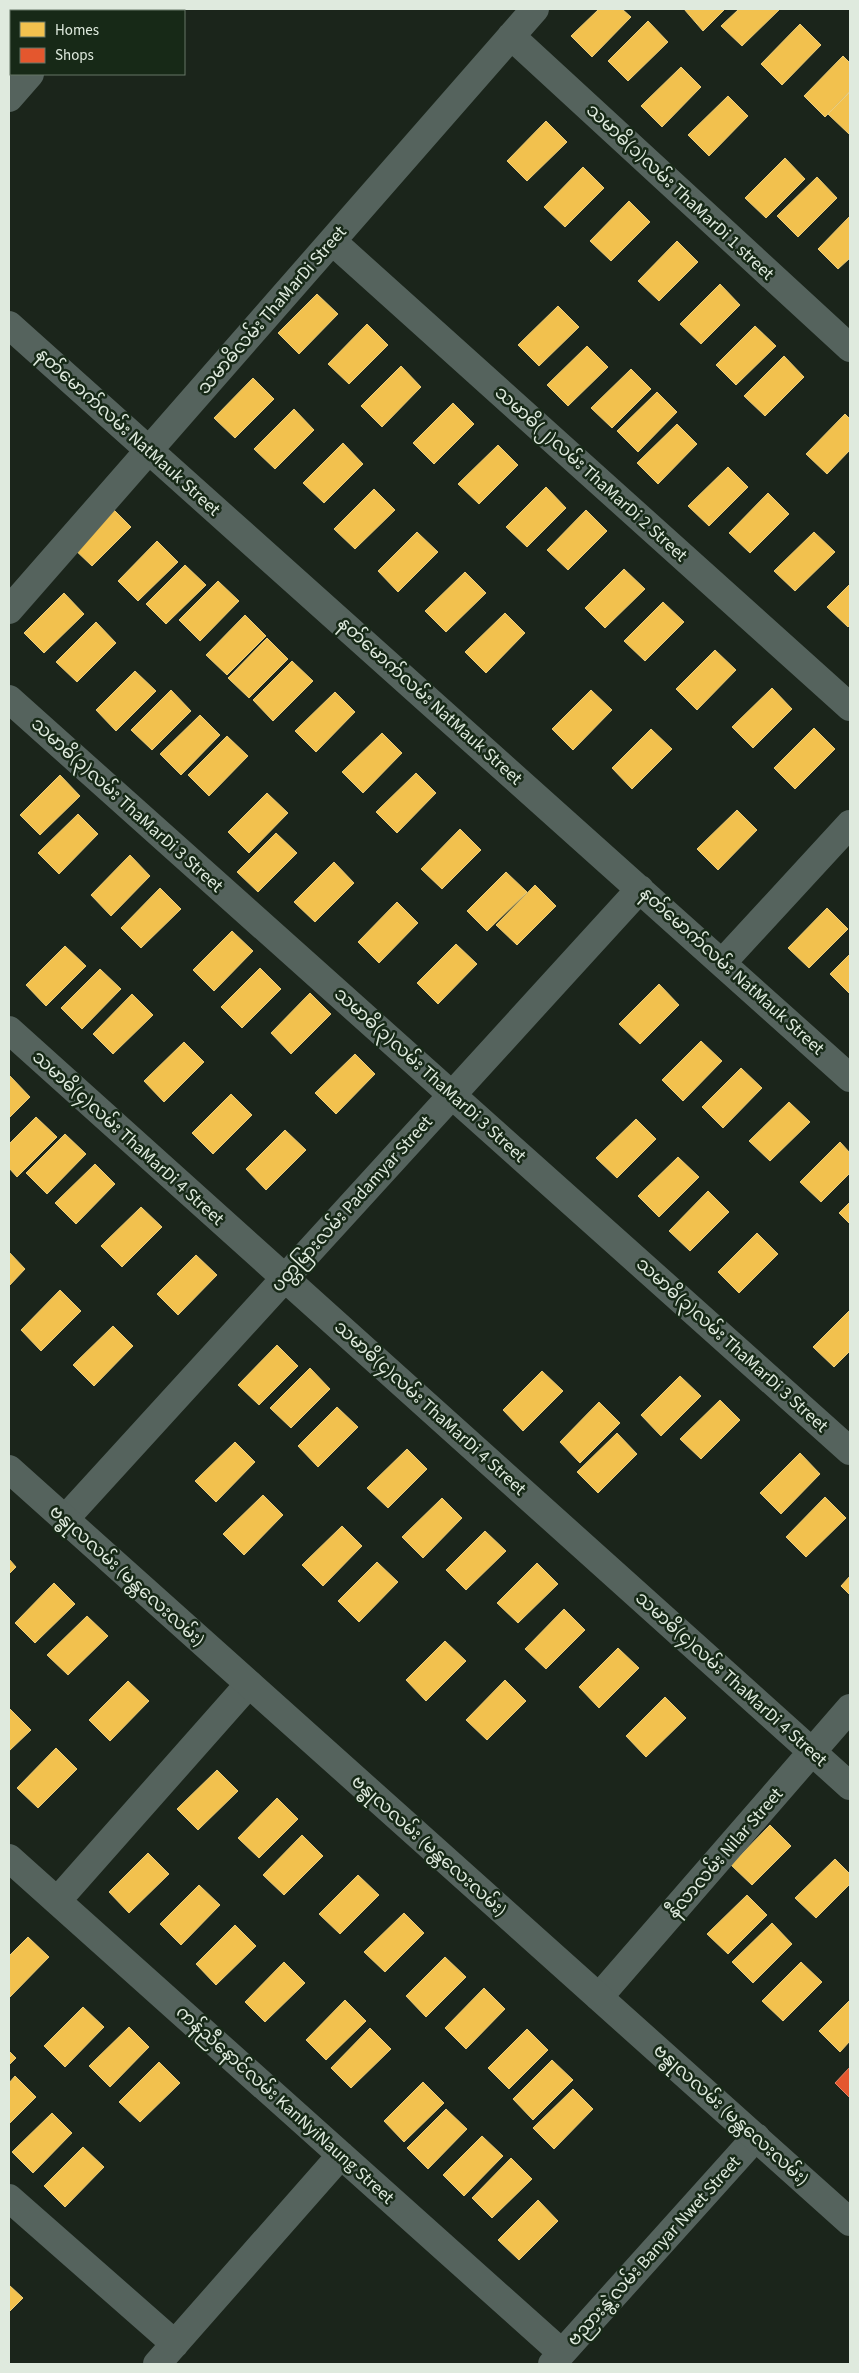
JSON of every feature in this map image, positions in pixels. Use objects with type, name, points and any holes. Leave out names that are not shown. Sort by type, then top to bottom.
[{"type":"street","name":"သမာဓိလမ်း ThaMarDi Street","points":[[9,610],[535,9]]},
{"type":"street","name":"သမာဓိ(၁)လမ်း ThaMarDi 1 street","points":[[511,36],[850,348]]},
{"type":"street","points":[[9,98],[29,75]]},
{"type":"street","name":"သမာဓိ(၂)လမ်း ThaMarDi 2 Street","points":[[332,241],[850,707]]},
{"type":"street","name":"နတ်မောက်လမ်း NatMauk Street","points":[[9,325],[850,1078]]},
{"type":"street","name":"သမာဓိ(၃)လမ်း ThaMarDi 3 Street","points":[[9,699],[850,1451]]},
{"type":"street","points":[[722,963],[850,824]]},
{"type":"street","name":"ပတ္တမြားလမ်း Padamyar Street","points":[[64,1519],[640,889]]},
{"type":"street","name":"သမာဓိ(၄)လမ်း ThaMarDi 4 Street","points":[[9,1030],[850,1786]]},
{"type":"street","name":"ဗန္ဓုလလမ်း (မန္တလေးလမ်း)","points":[[9,1469],[850,2222]]},
{"type":"street","points":[[57,1901],[249,1684]]},
{"type":"street","name":"နီလာလမ်း Nilar Street","points":[[599,1997],[850,1708]]},
{"type":"street","name":"ကန်ညီနောင်လမ်း KanNyiNaung Street","points":[[9,1858],[341,2155],[557,2359]]},
{"type":"street","name":"ဗညားနွဲ့လမ်း Banyar Nwet Street","points":[[557,2359],[756,2137]]},
{"type":"street","points":[[157,2364],[341,2155]]},
{"type":"street","points":[[9,2198],[175,2344]]},
{"type":"building: Homes","points":[[599,9],[622,9],[631,17],[592,57],[571,36]]},
{"type":"building: Homes","points":[[684,9],[725,9],[703,31]]},
{"type":"building: Homes","points":[[739,9],[780,9],[742,46],[721,26]]},
{"type":"building: Homes","points":[[648,21],[668,42],[628,81],[608,61]]},
{"type":"building: Homes","points":[[800,24],[821,45],[782,85],[761,64]]},
{"type":"building: Homes","points":[[843,56],[850,63],[850,91],[825,117],[804,96]]},
{"type":"building: Homes","points":[[681,67],[701,87],[662,127],[641,106]]},
{"type":"building: Homes","points":[[850,92],[850,133],[849,134],[828,114]]},
{"type":"building: Homes","points":[[728,96],[748,116],[709,156],[688,135]]},
{"type":"building: Homes","points":[[546,121],[567,142],[527,181],[507,161]]},
{"type":"building: Homes","points":[[785,158],[805,179],[766,218],[745,198]]},
{"type":"building: Homes","points":[[583,167],[604,188],[565,227],[544,207]]},
{"type":"building: Homes","points":[[817,177],[837,198],[798,237],[777,216]]},
{"type":"building: Homes","points":[[629,201],[650,222],[611,261],[590,241]]},
{"type":"building: Homes","points":[[850,216],[850,258],[838,269],[818,249]]},
{"type":"building: Homes","points":[[677,241],[698,262],[659,301],[638,281]]},
{"type":"building: Homes","points":[[720,284],[740,305],[701,344],[680,324]]},
{"type":"building: Homes","points":[[317,294],[338,314],[299,354],[278,333]]},
{"type":"building: Homes","points":[[558,306],[579,327],[539,366],[518,345]]},
{"type":"building: Homes","points":[[367,324],[388,345],[349,384],[328,364]]},
{"type":"building: Homes","points":[[755,326],[776,346],[736,385],[716,365]]},
{"type":"building: Homes","points":[[587,346],[608,367],[568,406],[547,385]]},
{"type":"building: Homes","points":[[784,356],[804,377],[765,416],[744,396]]},
{"type":"building: Homes","points":[[401,366],[421,387],[382,427],[361,406]]},
{"type":"building: Homes","points":[[631,369],[651,389],[612,428],[591,408]]},
{"type":"building: Homes","points":[[253,378],[274,399],[235,438],[214,418]]},
{"type":"building: Homes","points":[[657,392],[677,412],[638,452],[617,431]]},
{"type":"building: Homes","points":[[453,403],[474,424],[434,464],[413,443]]},
{"type":"building: Homes","points":[[294,409],[314,430],[275,469],[254,449]]},
{"type":"building: Homes","points":[[845,414],[850,419],[850,450],[827,474],[806,454]]},
{"type":"building: Homes","points":[[677,424],[697,444],[658,484],[637,463]]},
{"type":"building: Homes","points":[[343,443],[363,464],[324,503],[303,483]]},
{"type":"building: Homes","points":[[498,445],[518,465],[479,504],[458,484]]},
{"type":"building: Homes","points":[[728,467],[748,487],[709,526],[688,506]]},
{"type":"building: Homes","points":[[546,487],[566,508],[527,547],[506,527]]},
{"type":"building: Homes","points":[[374,489],[395,510],[355,549],[334,529]]},
{"type":"building: Homes","points":[[768,493],[789,514],[750,553],[729,533]]},
{"type":"building: Homes","points":[[110,506],[131,527],[92,566],[71,546]]},
{"type":"building: Homes","points":[[586,510],[607,531],[568,570],[547,550]]},
{"type":"building: Homes","points":[[417,532],[438,552],[398,592],[378,571]]},
{"type":"building: Homes","points":[[814,532],[835,552],[795,591],[774,571]]},
{"type":"building: Homes","points":[[157,541],[178,562],[138,601],[118,581]]},
{"type":"building: Homes","points":[[185,565],[206,585],[166,624],[146,604]]},
{"type":"building: Homes","points":[[624,569],[645,589],[605,628],[585,608]]},
{"type":"building: Homes","points":[[465,572],[486,593],[446,632],[425,611]]},
{"type":"building: Homes","points":[[218,581],[239,601],[200,641],[179,620]]},
{"type":"building: Homes","points":[[850,584],[850,625],[848,627],[827,607]]},
{"type":"building: Homes","points":[[64,593],[84,614],[44,653],[24,633]]},
{"type":"building: Homes","points":[[663,602],[684,622],[645,661],[624,641]]},
{"type":"building: Homes","points":[[505,613],[525,633],[486,673],[465,652]]},
{"type":"building: Homes","points":[[245,615],[266,636],[227,675],[206,655]]},
{"type":"building: Homes","points":[[96,622],[116,643],[77,682],[56,662]]},
{"type":"building: Homes","points":[[267,638],[288,659],[249,698],[228,678]]},
{"type":"building: Homes","points":[[715,650],[736,670],[697,710],[676,689]]},
{"type":"building: Homes","points":[[292,661],[313,681],[273,721],[253,700]]},
{"type":"building: Homes","points":[[135,671],[156,691],[116,731],[96,710]]},
{"type":"building: Homes","points":[[772,688],[792,709],[753,748],[732,727]]},
{"type":"building: Homes","points":[[171,690],[191,711],[152,750],[131,730]]},
{"type":"building: Homes","points":[[591,690],[612,710],[573,750],[552,729]]},
{"type":"building: Homes","points":[[335,692],[355,712],[316,752],[295,731]]},
{"type":"building: Homes","points":[[200,715],[220,735],[181,775],[160,754]]},
{"type":"building: Homes","points":[[814,728],[835,749],[795,789],[774,768]]},
{"type":"building: Homes","points":[[651,729],[672,749],[632,789],[612,768]]},
{"type":"building: Homes","points":[[382,733],[402,753],[363,793],[342,772]]},
{"type":"building: Homes","points":[[227,736],[248,756],[209,796],[188,775]]},
{"type":"building: Homes","points":[[416,773],[436,793],[397,833],[376,812]]},
{"type":"building: Homes","points":[[60,775],[80,796],[40,835],[20,815]]},
{"type":"building: Homes","points":[[267,793],[288,813],[249,853],[228,832]]},
{"type":"building: Homes","points":[[737,810],[757,830],[718,870],[697,849]]},
{"type":"building: Homes","points":[[78,814],[98,834],[59,874],[38,853]]},
{"type":"building: Homes","points":[[460,829],[481,850],[442,889],[421,869]]},
{"type":"building: Homes","points":[[276,833],[297,853],[258,892],[237,872]]},
{"type":"building: Homes","points":[[130,855],[150,876],[111,916],[91,895]]},
{"type":"building: Homes","points":[[334,862],[354,883],[315,922],[294,902]]},
{"type":"building: Homes","points":[[506,872],[527,892],[487,931],[467,911]]},
{"type":"building: Homes","points":[[535,885],[556,906],[517,945],[496,925]]},
{"type":"building: Homes","points":[[160,888],[181,909],[141,948],[121,928]]},
{"type":"building: Homes","points":[[397,902],[418,923],[379,963],[358,942]]},
{"type":"building: Homes","points":[[827,908],[848,929],[809,968],[788,948]]},
{"type":"building: Homes","points":[[232,931],[253,951],[214,991],[193,970]]},
{"type":"building: Homes","points":[[456,944],[477,964],[438,1004],[417,983]]},
{"type":"building: Homes","points":[[65,946],[86,966],[46,1006],[26,985]]},
{"type":"building: Homes","points":[[850,954],[850,994],[830,974]]},
{"type":"building: Homes","points":[[260,968],[281,989],[242,1028],[221,1007]]},
{"type":"building: Homes","points":[[100,969],[121,989],[82,1029],[61,1008]]},
{"type":"building: Homes","points":[[659,984],[679,1005],[640,1044],[619,1024]]},
{"type":"building: Homes","points":[[310,993],[331,1014],[291,1054],[271,1033]]},
{"type":"building: Homes","points":[[132,994],[153,1015],[113,1054],[93,1034]]},
{"type":"building: Homes","points":[[701,1041],[722,1061],[683,1101],[662,1080]]},
{"type":"building: Homes","points":[[184,1042],[204,1062],[164,1102],[144,1081]]},
{"type":"building: Homes","points":[[355,1054],[375,1074],[336,1114],[315,1093]]},
{"type":"building: Homes","points":[[741,1068],[762,1088],[723,1128],[702,1107]]},
{"type":"building: Homes","points":[[9,1077],[30,1097],[9,1118]]},
{"type":"building: Homes","points":[[231,1094],[252,1115],[213,1154],[192,1133]]},
{"type":"building: Homes","points":[[789,1102],[810,1122],[770,1161],[749,1141]]},
{"type":"building: Homes","points":[[36,1117],[57,1137],[17,1177],[9,1168],[9,1144]]},
{"type":"building: Homes","points":[[636,1119],[656,1139],[617,1178],[596,1158]]},
{"type":"building: Homes","points":[[285,1130],[306,1150],[266,1190],[246,1169]]},
{"type":"building: Homes","points":[[65,1134],[86,1154],[47,1194],[26,1173]]},
{"type":"building: Homes","points":[[840,1142],[850,1153],[850,1173],[821,1202],[800,1182]]},
{"type":"building: Homes","points":[[678,1157],[699,1177],[659,1217],[638,1196]]},
{"type":"building: Homes","points":[[95,1164],[115,1184],[76,1224],[55,1203]]},
{"type":"building: Homes","points":[[708,1191],[729,1212],[690,1251],[669,1231]]},
{"type":"building: Homes","points":[[850,1202],[850,1224],[839,1213]]},
{"type":"building: Homes","points":[[141,1207],[162,1227],[122,1267],[101,1246]]},
{"type":"building: Homes","points":[[757,1233],[778,1254],[739,1293],[718,1272]]},
{"type":"building: Homes","points":[[9,1252],[25,1269],[9,1286]]},
{"type":"building: Homes","points":[[196,1255],[217,1275],[178,1315],[157,1294]]},
{"type":"building: Homes","points":[[60,1290],[81,1311],[41,1351],[21,1330]]},
{"type":"building: Homes","points":[[850,1310],[850,1351],[834,1367],[813,1347]]},
{"type":"building: Homes","points":[[113,1326],[133,1346],[94,1386],[73,1365]]},
{"type":"building: Homes","points":[[277,1345],[298,1366],[259,1405],[238,1385]]},
{"type":"building: Homes","points":[[310,1368],[330,1389],[291,1428],[270,1408]]},
{"type":"building: Homes","points":[[542,1371],[563,1391],[523,1431],[503,1410]]},
{"type":"building: Homes","points":[[680,1376],[701,1396],[661,1436],[641,1415]]},
{"type":"building: Homes","points":[[720,1400],[740,1420],[701,1459],[680,1439]]},
{"type":"building: Homes","points":[[599,1402],[620,1423],[580,1463],[560,1442]]},
{"type":"building: Homes","points":[[337,1407],[358,1427],[318,1467],[298,1446]]},
{"type":"building: Homes","points":[[617,1433],[637,1454],[598,1493],[577,1472]]},
{"type":"building: Homes","points":[[235,1442],[255,1462],[216,1502],[195,1481]]},
{"type":"building: Homes","points":[[407,1449],[427,1469],[388,1508],[367,1488]]},
{"type":"building: Homes","points":[[800,1453],[820,1474],[781,1514],[760,1493]]},
{"type":"building: Homes","points":[[263,1495],[283,1515],[244,1555],[223,1534]]},
{"type":"building: Homes","points":[[825,1497],[846,1518],[806,1557],[786,1537]]},
{"type":"building: Homes","points":[[442,1498],[462,1518],[423,1558],[402,1537]]},
{"type":"building: Homes","points":[[342,1526],[362,1546],[323,1586],[302,1565]]},
{"type":"building: Homes","points":[[485,1531],[506,1551],[466,1590],[446,1570]]},
{"type":"building: Homes","points":[[9,1559],[16,1567],[9,1574]]},
{"type":"building: Homes","points":[[377,1562],[398,1582],[359,1622],[338,1601]]},
{"type":"building: Homes","points":[[537,1563],[558,1584],[518,1623],[497,1603]]},
{"type":"building: Homes","points":[[850,1576],[850,1595],[841,1586]]},
{"type":"building: Homes","points":[[54,1583],[75,1604],[35,1643],[15,1623]]},
{"type":"building: Homes","points":[[564,1609],[585,1630],[546,1669],[525,1649]]},
{"type":"building: Homes","points":[[87,1616],[108,1636],[68,1675],[47,1655]]},
{"type":"building: Homes","points":[[445,1641],[466,1661],[426,1701],[406,1680]]},
{"type":"building: Homes","points":[[618,1648],[639,1668],[599,1708],[579,1687]]},
{"type":"building: Homes","points":[[505,1680],[526,1701],[487,1740],[466,1720]]},
{"type":"building: Homes","points":[[128,1681],[149,1701],[110,1741],[89,1720]]},
{"type":"building: Homes","points":[[665,1697],[686,1718],[646,1757],[626,1736]]},
{"type":"building: Homes","points":[[9,1710],[31,1730],[9,1751]]},
{"type":"building: Homes","points":[[56,1748],[77,1769],[38,1808],[17,1788]]},
{"type":"building: Homes","points":[[217,1770],[238,1791],[198,1830],[177,1809]]},
{"type":"building: Homes","points":[[277,1798],[298,1819],[259,1858],[238,1838]]},
{"type":"building: Homes","points":[[770,1825],[791,1846],[752,1885],[731,1865]]},
{"type":"building: Homes","points":[[302,1835],[323,1856],[284,1895],[263,1875]]},
{"type":"building: Homes","points":[[148,1853],[169,1874],[129,1913],[109,1892]]},
{"type":"building: Homes","points":[[835,1859],[850,1874],[850,1884],[816,1918],[795,1898]]},
{"type":"building: Homes","points":[[358,1875],[379,1895],[340,1934],[319,1914]]},
{"type":"building: Homes","points":[[199,1885],[220,1905],[181,1945],[160,1924]]},
{"type":"building: Homes","points":[[747,1895],[767,1915],[728,1954],[707,1934]]},
{"type":"building: Homes","points":[[404,1913],[424,1933],[385,1972],[364,1952]]},
{"type":"building: Homes","points":[[772,1923],[792,1944],[753,1983],[732,1962]]},
{"type":"building: Homes","points":[[235,1925],[256,1946],[216,1985],[196,1964]]},
{"type":"building: Homes","points":[[28,1937],[49,1957],[10,1997],[9,1956]]},
{"type":"building: Homes","points":[[445,1957],[466,1977],[426,2017],[406,1996]]},
{"type":"building: Homes","points":[[284,1962],[305,1983],[265,2022],[245,2002]]},
{"type":"building: Homes","points":[[801,1962],[822,1982],[783,2021],[762,2001]]},
{"type":"building: Homes","points":[[484,1988],[505,2009],[466,2049],[445,2028]]},
{"type":"building: Homes","points":[[345,2000],[366,2021],[326,2060],[306,2040]]},
{"type":"building: Homes","points":[[850,2000],[850,2041],[840,2052],[819,2031]]},
{"type":"building: Homes","points":[[83,2007],[104,2027],[65,2067],[44,2046]]},
{"type":"building: Homes","points":[[129,2027],[149,2047],[110,2087],[89,2066]]},
{"type":"building: Homes","points":[[370,2028],[391,2049],[351,2088],[331,2068]]},
{"type":"building: Homes","points":[[527,2029],[548,2050],[509,2089],[488,2068]]},
{"type":"building: Homes","points":[[9,2051],[16,2058],[9,2065]]},
{"type":"building: Homes","points":[[552,2060],[573,2080],[533,2120],[513,2099]]},
{"type":"building: Homes","points":[[159,2062],[180,2083],[140,2122],[119,2102]]},
{"type":"building: Homes","points":[[15,2076],[36,2097],[9,2124],[9,2083]]},
{"type":"building: Homes","points":[[423,2082],[444,2103],[404,2142],[384,2121]]},
{"type":"building: Homes","points":[[573,2089],[593,2109],[554,2149],[533,2128]]},
{"type":"building: Homes","points":[[446,2109],[467,2129],[428,2169],[407,2148]]},
{"type":"building: Homes","points":[[52,2113],[72,2133],[33,2173],[12,2152]]},
{"type":"building: Homes","points":[[482,2136],[503,2156],[464,2196],[443,2175]]},
{"type":"building: Homes","points":[[83,2147],[104,2167],[65,2207],[44,2186]]},
{"type":"building: Homes","points":[[511,2158],[532,2179],[492,2218],[472,2198]]},
{"type":"building: Homes","points":[[538,2200],[558,2221],[519,2260],[498,2240]]},
{"type":"building: Homes","points":[[9,2285],[23,2298],[9,2312]]},
{"type":"building: Shops","points":[[850,2067],[850,2098],[835,2083]]}]
